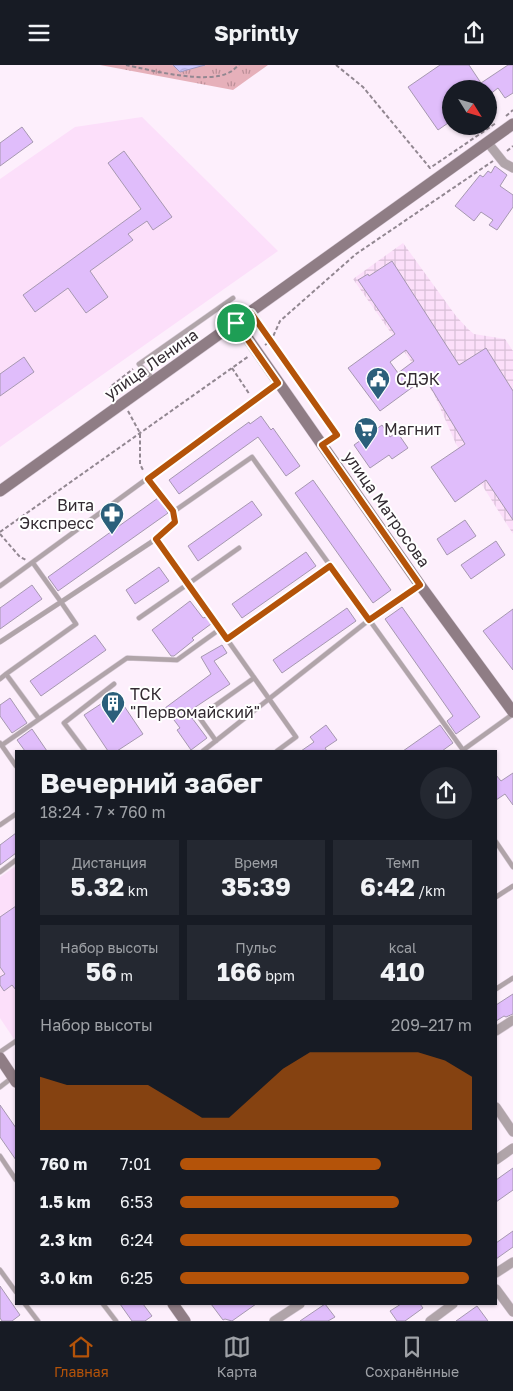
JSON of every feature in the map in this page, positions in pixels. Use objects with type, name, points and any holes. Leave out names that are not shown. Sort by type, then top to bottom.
[{"type":"main road","name":"улица Ленина","points":[[0,491],[513,125]]},
{"type":"main road","name":"улица Матросова","points":[[236,323],[420,585],[513,713]]},
{"type":"main road","points":[[0,1058],[15,1080]]},
{"type":"main road","points":[[173,1305],[180,1319]]},
{"type":"street","points":[[488,143],[504,163],[513,168]]},
{"type":"street","points":[[497,1030],[513,1020]]},
{"type":"street","points":[[497,1108],[513,1132]]},
{"type":"street","points":[[497,1159],[513,1148]]},
{"type":"street","points":[[497,1272],[513,1262]]},
{"type":"street","points":[[497,1290],[513,1311]]},
{"type":"street","points":[[274,1321],[298,1305]]},
{"type":"street","points":[[430,1321],[453,1305]]},
{"type":"lane","points":[[155,381],[139,364],[233,298]]},
{"type":"lane","points":[[0,586],[278,383]]},
{"type":"lane","points":[[173,511],[252,457],[461,750]]},
{"type":"lane","points":[[0,642],[156,539],[175,522],[173,511],[148,479]]},
{"type":"lane","points":[[156,539],[296,737],[277,750]]},
{"type":"lane","points":[[139,618],[239,548]]},
{"type":"lane","points":[[0,679],[76,624],[33,563]]},
{"type":"lane","points":[[227,639],[330,566]]},
{"type":"lane","points":[[207,750],[269,698],[369,620],[420,585]]},
{"type":"lane","points":[[15,765],[1,744],[126,658],[177,660],[220,629]]},
{"type":"lane","points":[[6,674],[39,719]]},
{"type":"lane","points":[[216,741],[198,717],[254,678]]},
{"type":"lane","points":[[84,750],[64,723],[114,684]]},
{"type":"lane","points":[[463,750],[513,713]]},
{"type":"lane","points":[[0,825],[15,815]]},
{"type":"lane","points":[[497,843],[513,867]]},
{"type":"lane","points":[[0,872],[15,861]]},
{"type":"lane","points":[[497,896],[513,886]]},
{"type":"lane","points":[[497,988],[513,978]]},
{"type":"lane","points":[[0,1052],[15,1042]]},
{"type":"lane","points":[[0,1087],[15,1080]]},
{"type":"lane","points":[[0,1156],[15,1178]]},
{"type":"lane","points":[[0,1270],[15,1291]]},
{"type":"lane","points":[[26,1305],[38,1321]]},
{"type":"lane","points":[[104,1305],[116,1321]]},
{"type":"path","points":[[126,65],[183,76],[216,76],[229,73],[239,65]]},
{"type":"path","points":[[336,65],[363,87],[430,168],[513,110]]},
{"type":"path","points":[[251,313],[337,435],[322,445]]},
{"type":"path","points":[[118,396],[110,387],[139,364]]},
{"type":"path","points":[[232,368],[254,401]]},
{"type":"path","points":[[128,411],[140,433],[140,463],[148,479]]},
{"type":"path","points":[[0,534],[20,557],[33,563]]},
{"type":"shaded area","points":[[142,117],[278,251],[0,447],[0,179],[75,127]]},
{"type":"shaded area","points":[[403,243],[456,316],[468,329],[474,334],[505,339],[513,351],[513,534],[456,444],[434,394],[353,279]]},
{"type":"shaded area","points":[[15,867],[14,1039],[0,1018],[0,877]]},
{"type":"green space","points":[[100,65],[268,65],[233,90]]},
{"type":"water","points":[[173,65],[205,65],[180,72]]},
{"type":"building","points":[[440,65],[469,65],[479,80],[442,80],[442,127],[438,130],[408,87]]},
{"type":"building","points":[[508,65],[513,65],[513,93],[505,98],[498,88],[498,80],[486,80]]},
{"type":"building","points":[[22,127],[33,142],[0,166],[0,143]]},
{"type":"building","points":[[124,151],[172,217],[153,230],[147,221],[128,234],[133,240],[90,271],[108,297],[86,313],[68,288],[35,312],[23,295],[141,209],[108,163]]},
{"type":"building","points":[[495,166],[507,175],[500,186],[513,195],[513,207],[497,230],[489,225],[493,220],[481,212],[474,221],[455,206],[480,175],[483,177],[488,171],[491,173]]},
{"type":"building","points":[[392,261],[459,365],[486,348],[513,391],[513,520],[486,480],[455,502],[431,467],[465,444],[425,378],[380,411],[348,368],[395,334],[358,280],[368,274],[369,276]],"holes":[[[406,350],[414,361],[398,373],[390,362]]]},
{"type":"building","points":[[24,357],[34,372],[0,396],[0,374]]},
{"type":"building","points":[[261,416],[271,430],[273,428],[300,466],[286,476],[258,437],[179,494],[169,480],[249,422],[250,424]]},
{"type":"building","points":[[382,425],[390,437],[397,432],[408,448],[392,459],[389,455],[370,468],[354,445]]},
{"type":"building","points":[[313,480],[391,590],[373,603],[295,493]]},
{"type":"building","points":[[158,498],[168,513],[58,591],[48,577]]},
{"type":"building","points":[[252,501],[262,515],[198,561],[188,546]]},
{"type":"building","points":[[465,520],[476,536],[447,555],[437,539]]},
{"type":"building","points":[[496,541],[505,555],[471,579],[461,565]]},
{"type":"building","points":[[306,552],[316,566],[242,618],[232,604]]},
{"type":"building","points":[[159,567],[169,581],[135,604],[126,590]]},
{"type":"building","points":[[32,585],[42,599],[0,629],[0,608]]},
{"type":"building","points":[[190,601],[203,618],[206,617],[211,624],[192,638],[194,640],[174,656],[171,656],[152,630]]},
{"type":"building","points":[[402,607],[480,717],[456,734],[447,721],[453,716],[385,619]]},
{"type":"building","points":[[347,608],[356,621],[282,673],[273,660]]},
{"type":"building","points":[[513,609],[513,670],[483,631]]},
{"type":"building","points":[[95,635],[106,650],[41,696],[30,681]]},
{"type":"building","points":[[222,645],[227,653],[214,661],[230,684],[191,710],[192,718],[207,738],[191,750],[177,730],[180,728],[165,708],[211,674],[201,657]]},
{"type":"building","name":"ТСК \"Первомайский\"","points":[[116,694],[143,734],[119,750],[107,750],[84,715]]},
{"type":"building","points":[[10,698],[27,723],[12,733],[0,716],[0,705]]},
{"type":"building","points":[[326,725],[337,740],[325,748],[326,750],[302,750],[314,742],[310,737]]},
{"type":"building","points":[[440,725],[453,743],[443,750],[404,750]]},
{"type":"building","points":[[32,729],[46,750],[24,750],[17,740]]},
{"type":"building","points":[[513,773],[513,805],[505,794],[497,799],[497,776],[501,781]]},
{"type":"building","points":[[15,834],[15,854],[0,865],[0,845]]},
{"type":"building","points":[[15,907],[15,989],[12,985],[4,991],[0,985],[0,977],[5,974],[0,967],[0,917]]},
{"type":"building","points":[[513,994],[513,1014],[497,1020],[497,1004]]},
{"type":"building","points":[[0,1105],[15,1127],[15,1159],[0,1137]]},
{"type":"building","points":[[513,1168],[513,1190],[497,1201],[497,1179]]},
{"type":"building","points":[[513,1231],[513,1247],[497,1258],[497,1242]]},
{"type":"building","points":[[0,1286],[20,1315],[12,1321],[2,1321],[0,1318]]},
{"type":"building","points":[[121,1305],[144,1305],[152,1316],[145,1321],[132,1321]]},
{"type":"building","points":[[212,1305],[255,1305],[232,1321],[223,1320]]},
{"type":"building","points":[[324,1305],[326,1305],[335,1317],[328,1321],[300,1321]]},
{"type":"building","points":[[399,1305],[421,1305],[423,1308],[405,1321],[397,1321],[390,1311]]},
{"type":"building","points":[[477,1306],[488,1321],[456,1321]]},
{"type":"place","name":"СДЭК","points":[[378,400]]},
{"type":"place","name":"Магнит","points":[[366,450]]},
{"type":"place","name":"Вита Экспресс","points":[[112,535]]},
{"type":"place","name":"ТСК \"Первомайский\"","points":[[113,724]]},
{"type":"route","points":[[251,313],[337,435],[322,445],[420,585],[369,620],[330,566],[227,639],[156,539],[175,522],[173,511],[148,479],[278,383],[236,323],[251,313]]}]
